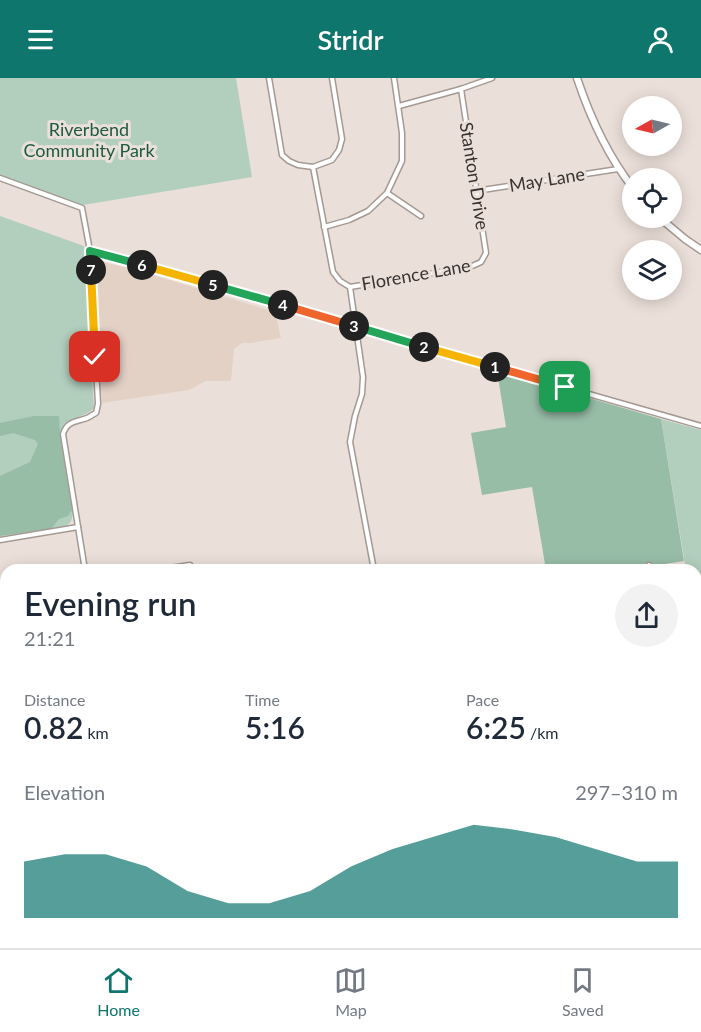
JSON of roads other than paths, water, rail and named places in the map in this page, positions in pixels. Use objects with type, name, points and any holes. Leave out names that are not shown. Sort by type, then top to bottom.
[{"type":"main road","points":[[577,78],[584,99],[622,174]]},
{"type":"main road","points":[[672,228],[701,250]]},
{"type":"street","points":[[269,78],[282,155],[298,165],[313,167],[332,160],[339,150],[342,139],[333,78]]},
{"type":"street","points":[[324,226],[349,220],[368,211],[387,193],[402,161],[402,133],[394,78]]},
{"type":"street","points":[[399,106],[492,78]]},
{"type":"street","name":"Stanton Drive","points":[[461,89],[486,253],[482,262]]},
{"type":"street","points":[[313,167],[333,272],[340,281],[350,287],[363,377],[362,394],[350,442],[373,564]]},
{"type":"street","name":"May Lane","points":[[476,191],[618,169]]},
{"type":"street","points":[[0,178],[82,208],[90,251],[98,404],[96,413],[69,424],[63,434],[84,564]]},
{"type":"street","points":[[387,193],[421,216]]},
{"type":"street","points":[[90,251],[701,426]]},
{"type":"street","name":"Florence Lane","points":[[350,287],[470,267],[482,262]]},
{"type":"street","points":[[0,540],[78,527]]},
{"type":"park label","name":"Riverbend Community Park","points":[[89,140]]}]
